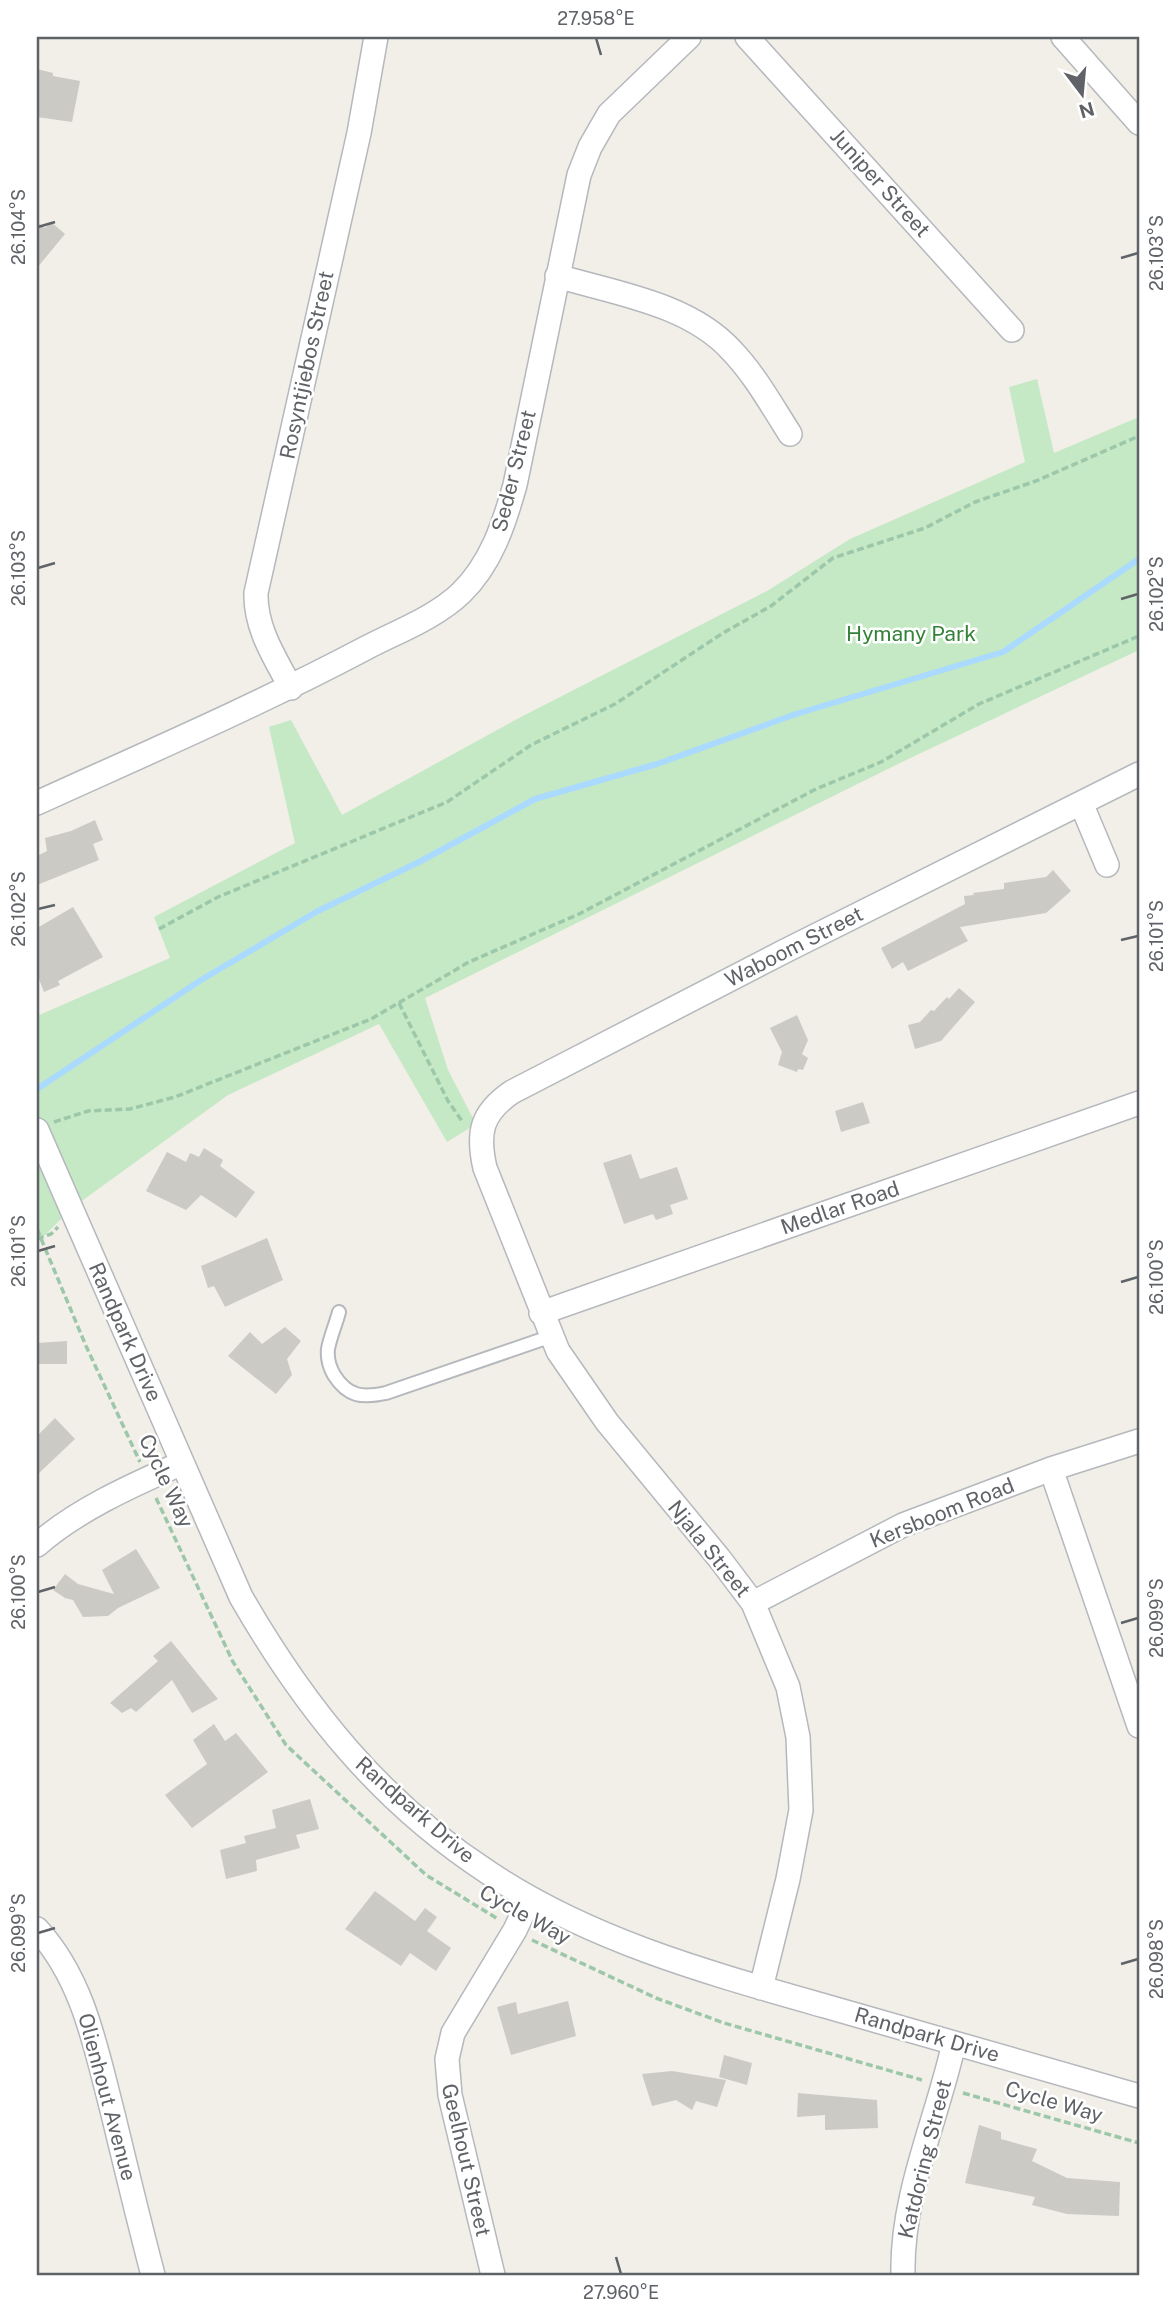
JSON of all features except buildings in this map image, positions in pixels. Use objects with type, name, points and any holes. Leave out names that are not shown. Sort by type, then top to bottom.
[{"type":"street","name":"Rosyntjiebos Street","points":[[291,688],[263,632],[256,607],[256,593],[359,133],[376,37]]},
{"type":"street","name":"Seder Street","points":[[37,803],[291,688],[432,613],[460,594],[479,572],[505,522],[515,485],[579,175],[598,130],[621,100],[689,37]]},
{"type":"street","name":"Juniper Street","points":[[747,37],[1012,330]]},
{"type":"street","points":[[1063,37],[1139,123]]},
{"type":"street","points":[[557,276],[652,304],[713,333],[745,366],[790,434]]},
{"type":"street","name":"Waboom Street","points":[[481,1148],[487,1115],[498,1102],[512,1092],[1139,774]]},
{"type":"street","points":[[1081,803],[1107,866]]},
{"type":"street","name":"Medlar Road","points":[[541,1313],[1139,1103]]},
{"type":"street","name":"Randpark Drive","points":[[43,1127],[182,1463],[241,1597],[270,1648],[311,1707],[364,1768],[413,1815],[489,1873],[530,1898],[575,1923],[640,1950],[761,1988],[1139,2095]]},
{"type":"street","name":"Njala Street","points":[[481,1148],[492,1187],[541,1313],[575,1377],[607,1422],[752,1602],[788,1687],[798,1737],[800,1810],[794,1852],[761,1988]]},
{"type":"street","name":"Kersboom Road","points":[[752,1602],[903,1525],[1051,1469],[1139,1441]]},
{"type":"street","points":[[37,1545],[66,1523],[182,1463]]},
{"type":"street","points":[[1051,1469],[1139,1727]]},
{"type":"street","name":"Geelhout Street","points":[[493,2275],[450,2095],[447,2059],[453,2033],[515,1930],[530,1898]]},
{"type":"street","name":"Olienhout Avenue","points":[[37,1929],[68,1969],[83,2006],[153,2275]]},
{"type":"street","name":"Katdoring Street","points":[[903,2275],[903,2249],[909,2206],[954,2043]]},
{"type":"lane","points":[[339,1312],[328,1352],[330,1368],[342,1387],[357,1395],[369,1397],[386,1394],[552,1336]]},
{"type":"path","points":[[159,929],[218,897],[447,802],[531,745],[615,704],[723,633],[771,606],[834,558],[925,528],[975,502],[1036,481],[1139,436]]},
{"type":"path","points":[[43,1127],[88,1111],[130,1109],[175,1097],[370,1019],[469,962],[579,914],[816,789],[881,762],[979,704],[1139,636]]},
{"type":"path","points":[[399,1003],[448,1101],[481,1148]]},
{"type":"path","name":"Cycle Way","points":[[37,1229],[86,1346],[233,1661],[286,1745],[426,1875],[532,1940],[668,2003],[724,2023],[1139,2143]]},
{"type":"green space","name":"Hymany Park","points":[[1037,379],[1054,453],[1139,417],[1139,650],[904,761],[425,998],[448,1070],[476,1124],[447,1142],[379,1024],[228,1095],[72,1208],[37,1243],[37,1016],[170,958],[154,917],[295,843],[269,727],[291,720],[342,815],[519,718],[767,591],[850,539],[1025,462],[1009,387]]},
{"type":"waterway","points":[[37,1089],[201,980],[316,912],[421,861],[535,799],[657,764],[796,714],[1003,652],[1139,559]]}]
